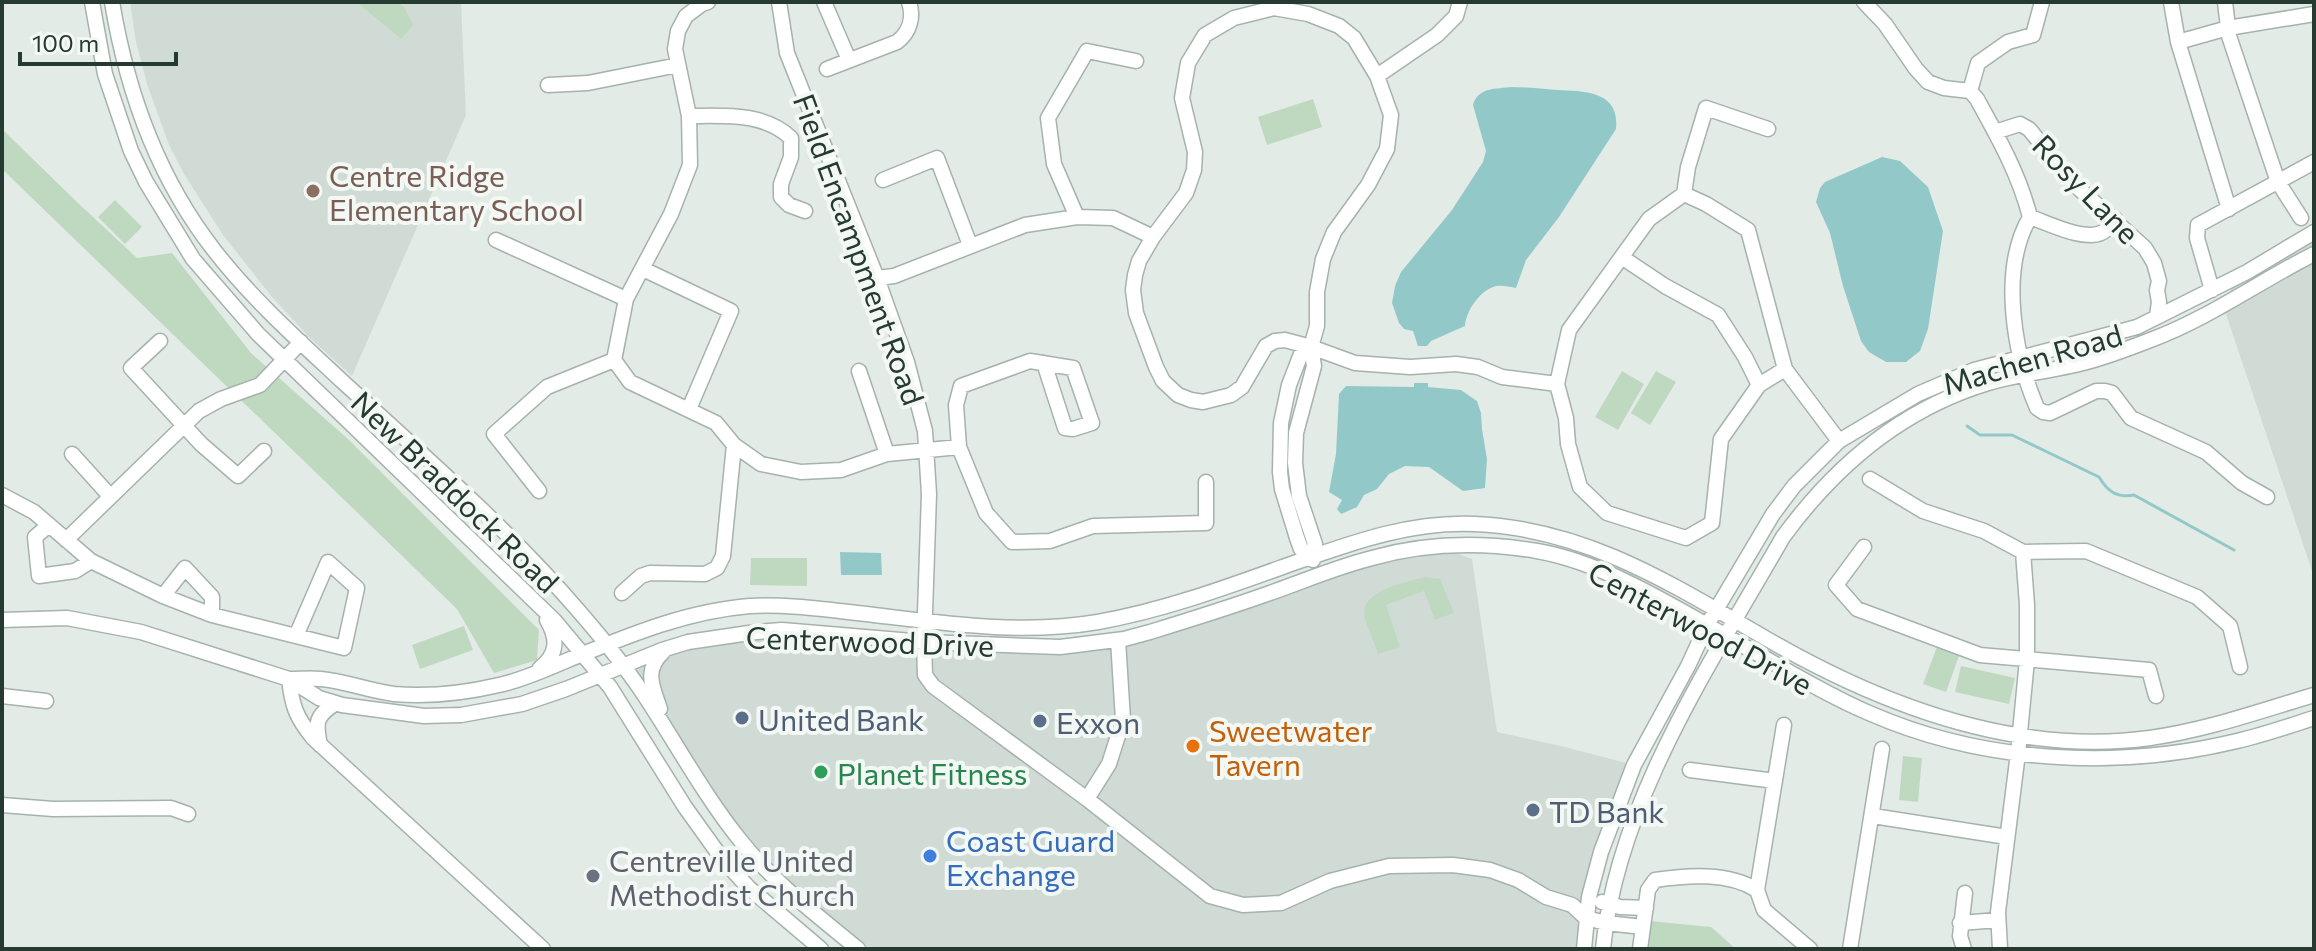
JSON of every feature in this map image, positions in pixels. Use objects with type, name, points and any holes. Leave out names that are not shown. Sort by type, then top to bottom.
[{"type":"street","name":"New Braddock Road","points":[[92,2],[105,74],[131,151],[146,182],[193,259],[235,309],[286,360],[534,599],[601,675],[685,807],[723,860],[749,888],[821,949]]},
{"type":"street","name":"New Braddock Road","points":[[112,2],[127,77],[144,124],[170,183],[214,250],[255,297],[556,585],[623,666],[742,843],[768,871],[858,949]]},
{"type":"street","points":[[708,2],[686,16],[678,31],[675,49],[689,116],[690,165],[671,214],[626,299],[614,360],[630,382],[716,423],[734,445],[761,464],[801,472],[841,470],[887,454],[959,447]]},
{"type":"street","name":"Field Encampment Road","points":[[779,2],[787,53],[877,278],[911,375],[925,431],[929,494],[925,675],[933,686],[1087,799],[1210,896],[1243,905],[1281,903],[1330,881],[1389,866],[1453,865],[1490,870],[1518,880],[1546,897],[1572,905]]},
{"type":"street","points":[[824,2],[849,60]]},
{"type":"street","points":[[827,69],[897,42],[909,29],[909,2]]},
{"type":"street","points":[[1377,76],[1437,35],[1456,16],[1460,2]]},
{"type":"street","points":[[1864,2],[1885,24],[1928,82],[1944,88],[1970,91],[2014,167],[2030,217],[2015,261],[2013,302],[2021,358],[2037,408],[2050,413],[2096,391],[2112,393],[2131,418],[2206,452],[2242,483],[2267,497]]},
{"type":"street","points":[[1970,91],[1978,63],[2008,42],[2033,35],[2042,2]]},
{"type":"street","points":[[2171,2],[2178,42],[2229,209]]},
{"type":"street","points":[[2225,2],[2228,28],[2278,182],[2301,218]]},
{"type":"street","points":[[1320,575],[1312,556],[1315,544],[1299,496],[1295,463],[1296,433],[1314,366],[1311,347],[1317,326],[1317,292],[1323,259],[1334,232],[1368,185],[1387,149],[1391,115],[1377,76],[1354,38],[1339,26],[1274,5],[1234,18],[1205,35],[1188,63],[1182,98],[1195,152],[1194,170],[1186,193],[1139,261],[1133,290],[1136,313],[1163,381],[1178,395],[1191,400],[1203,402],[1231,395],[1242,387],[1266,346],[1285,340],[1311,347],[1355,363],[1410,367],[1456,364],[1478,367],[1502,377],[1557,384]]},
{"type":"street","points":[[2178,42],[2228,28],[2314,14]]},
{"type":"street","points":[[1077,217],[1054,164],[1048,118],[1087,51],[1136,61]]},
{"type":"street","points":[[548,85],[588,83],[678,65]]},
{"type":"street","points":[[1768,129],[1706,108],[1688,167],[1684,194],[1649,219],[1569,330],[1557,384],[1580,487],[1607,513],[1686,538],[1712,523],[1721,439],[1759,385],[1785,369]]},
{"type":"street","points":[[689,116],[743,116],[782,130],[791,138],[791,157],[781,184],[781,197],[789,205],[805,211]]},
{"type":"street","name":"Rosy Lane","points":[[1995,132],[2020,124],[2029,129],[2075,185],[2145,248],[2154,263],[2159,281],[2180,305]]},
{"type":"street","points":[[883,180],[937,158],[970,245]]},
{"type":"street","points":[[2212,290],[2197,238],[2198,225],[2314,162]]},
{"type":"street","points":[[1684,194],[1748,230],[1785,369],[1839,441]]},
{"type":"street","points":[[877,278],[894,276],[1025,225],[1077,217],[1113,218],[1153,237]]},
{"type":"street","points":[[2030,217],[2086,236],[2106,231],[2115,219]]},
{"type":"street","name":"Machen Road","points":[[1584,949],[1589,897],[1611,822],[1634,765],[1707,625],[1779,506],[1794,486],[1839,441],[1953,377],[2126,330],[2212,290],[2314,232]]},
{"type":"street","points":[[496,240],[626,299]]},
{"type":"street","name":"Machen Road","points":[[1603,949],[1624,848],[1665,749],[1783,537],[1801,512],[1853,457],[1927,408],[1960,392],[2025,374],[2083,363],[2156,338],[2314,254]]},
{"type":"street","points":[[1623,258],[1665,286],[1718,315],[1759,385]]},
{"type":"street","points":[[643,269],[731,311],[689,409]]},
{"type":"street","name":"Rosy Lane","points":[[2157,316],[2159,281]]},
{"type":"street","points":[[160,341],[131,368],[201,444],[238,476],[264,451]]},
{"type":"street","points":[[66,540],[199,411],[221,399],[260,385],[301,342]]},
{"type":"street","points":[[539,491],[494,434],[547,387],[614,360]]},
{"type":"street","points":[[1044,363],[1065,428],[1073,429],[1092,423],[1073,368],[1044,363],[1030,361],[961,386],[956,405],[959,447],[986,513],[1012,542],[1050,541],[1093,526],[1206,523],[1206,482]]},
{"type":"street","points":[[859,371],[887,454]]},
{"type":"street","points":[[622,593],[641,576],[650,573],[705,574],[717,568],[723,556],[734,445]]},
{"type":"street","points":[[72,454],[110,496]]},
{"type":"street","points":[[1870,479],[1923,511],[1984,531],[2023,552],[2086,551],[2197,597],[2230,626],[2240,667]]},
{"type":"street","points":[[2,495],[34,512],[91,561],[163,596],[212,615],[296,636],[344,648],[357,588],[328,562],[296,636]]},
{"type":"street","name":"Centerwood Drive","points":[[289,679],[322,679],[395,694],[442,694],[502,685],[687,616],[756,606],[801,607],[966,626],[1076,625],[1171,606],[1351,542],[1411,528],[1475,524],[1528,531],[1607,553],[1648,571],[1795,654],[1872,693],[1963,722],[2019,735],[2062,740],[2146,738],[2207,728],[2314,695]]},
{"type":"street","points":[[49,525],[35,537],[39,576],[75,571],[91,561]]},
{"type":"street","name":"Centerwood Drive","points":[[289,679],[319,698],[336,703],[424,716],[461,715],[522,704],[669,648],[718,637],[782,630],[924,642],[1060,647],[1118,640],[1181,623],[1373,557],[1438,546],[1496,547],[1540,551],[1602,571],[1707,625],[1817,688],[1869,713],[1938,737],[2018,753],[2107,759],[2148,757],[2238,741],[2314,718]]},
{"type":"street","points":[[1864,547],[1836,585],[1857,609],[1980,655],[2149,670],[2156,696]]},
{"type":"street","points":[[2000,949],[1998,920],[2027,660],[2023,552]]},
{"type":"street","points":[[163,596],[185,568],[212,597],[212,615]]},
{"type":"street","points":[[533,674],[551,658],[556,642],[534,599]]},
{"type":"street","points":[[2,620],[84,620],[152,635],[289,679],[292,706],[301,723],[320,745],[543,949]]},
{"type":"street","points":[[1087,799],[1109,764],[1123,720],[1118,640]]},
{"type":"street","points":[[668,733],[651,672],[654,662],[669,648]]},
{"type":"street","points":[[2,696],[46,701]]},
{"type":"street","points":[[320,745],[317,720],[336,703]]},
{"type":"street","points":[[1784,725],[1757,890],[1764,910],[1810,949]]},
{"type":"street","points":[[1850,949],[1882,749]]},
{"type":"street","points":[[1690,770],[1775,781]]},
{"type":"street","points":[[2,805],[53,809],[171,808],[188,814]]},
{"type":"street","points":[[1873,816],[2007,837]]},
{"type":"street","points":[[1640,949],[1648,890],[1655,880],[1716,877],[1744,882],[1757,890]]},
{"type":"street","points":[[1964,949],[1960,923],[1965,893]]},
{"type":"street","points":[[1643,927],[1586,918],[1572,905],[1589,897],[1610,904],[1646,908]]},
{"type":"street","points":[[1960,923],[1998,920]]},
{"type":"shaded area","name":"Centre Ridge Elementary School","points":[[130,2],[461,2],[466,115],[352,376],[311,339],[272,297],[223,235],[184,174],[169,145],[147,84]]},
{"type":"shaded area","points":[[2314,241],[2314,577],[2225,311],[2234,278]]},
{"type":"shaded area","points":[[1438,546],[1472,559],[1497,732],[1634,765],[1591,901],[1583,949],[857,949],[742,843],[623,666],[756,632],[924,642],[1118,640],[1320,575]]},
{"type":"green space","points":[[363,2],[398,2],[413,25],[401,39],[360,5]]},
{"type":"green space","points":[[1313,99],[1322,127],[1267,145],[1258,117]]},
{"type":"green space","points":[[2,129],[137,258],[172,253],[251,353],[349,440],[539,630],[537,660],[494,673],[457,609],[2,169]]},
{"type":"green space","points":[[115,200],[142,227],[125,244],[98,217]]},
{"type":"green space","points":[[1622,371],[1644,384],[1618,430],[1595,417]]},
{"type":"green space","points":[[1656,371],[1676,382],[1650,425],[1631,413]]},
{"type":"green space","points":[[751,558],[807,558],[807,586],[750,585]]},
{"type":"green space","points":[[1426,577],[1440,579],[1454,613],[1435,620],[1424,591],[1386,605],[1400,647],[1378,654],[1364,613],[1366,605],[1371,598],[1388,588]]},
{"type":"green space","points":[[464,626],[473,650],[420,669],[412,645]]},
{"type":"green space","points":[[1937,647],[1959,656],[1946,692],[1923,684]]},
{"type":"green space","points":[[1961,666],[2015,678],[2009,704],[1955,692]]},
{"type":"green space","points":[[1903,756],[1922,758],[1918,802],[1899,800]]},
{"type":"green space","points":[[1650,921],[1711,927],[1736,949],[1646,949]]},
{"type":"water","points":[[1512,87],[1579,91],[1598,96],[1612,107],[1616,129],[1559,217],[1526,260],[1516,288],[1490,288],[1475,302],[1465,326],[1431,341],[1427,346],[1418,346],[1413,331],[1404,329],[1399,323],[1392,303],[1395,286],[1401,272],[1452,210],[1483,162],[1486,151],[1473,105],[1475,99],[1488,90]]},
{"type":"water","points":[[1882,157],[1900,161],[1928,187],[1943,231],[1928,329],[1920,351],[1906,362],[1886,362],[1869,352],[1861,341],[1830,233],[1816,202],[1825,182]]},
{"type":"water","points":[[1414,383],[1461,390],[1477,401],[1487,459],[1485,488],[1463,491],[1429,467],[1405,466],[1389,474],[1377,489],[1364,495],[1357,507],[1341,514],[1337,509],[1342,500],[1329,492],[1336,454],[1339,394],[1346,386],[1414,387]]},
{"type":"water","points":[[840,552],[881,553],[882,575],[841,575]]},
{"type":"waterway","points":[[1967,426],[1980,435],[2012,435],[2099,477],[2114,493],[2134,495],[2234,550]]},
{"type":"place","name":"Centre Ridge Elementary School","points":[[313,191]]},
{"type":"place","name":"United Bank","points":[[742,718]]},
{"type":"place","name":"Exxon","points":[[1040,721]]},
{"type":"place","name":"Sweetwater Tavern","points":[[1193,746]]},
{"type":"place","name":"Planet Fitness","points":[[821,772]]},
{"type":"place","name":"TD Bank","points":[[1533,810]]},
{"type":"place","name":"Coast Guard Exchange","points":[[930,856]]},
{"type":"place","name":"Centreville United Methodist Church","points":[[593,876]]}]
